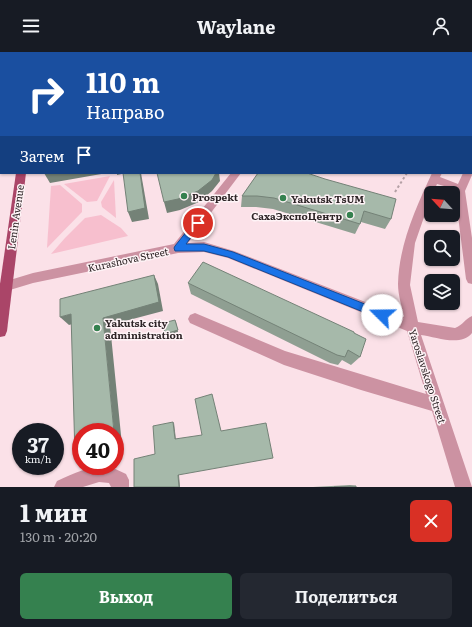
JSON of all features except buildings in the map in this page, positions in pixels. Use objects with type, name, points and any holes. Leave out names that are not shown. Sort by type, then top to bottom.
[{"type":"main road","name":"Lenin Avenue","points":[[0,332],[3,287],[21,174]]},
{"type":"street","points":[[178,248],[235,174]]},
{"type":"street","points":[[468,174],[460,191],[472,279]]},
{"type":"street","points":[[436,176],[455,186]]},
{"type":"street","name":"Yaroslavskogo Street","points":[[436,176],[421,208],[409,243],[404,285],[412,327],[464,487]]},
{"type":"street","name":"Kurashova Street","points":[[3,287],[33,278],[178,248],[204,247],[230,254],[412,327],[455,334],[465,331],[472,322]]},
{"type":"street","points":[[196,319],[284,358],[361,383],[437,405]]},
{"type":"street","points":[[63,487],[97,474],[110,473],[120,480],[120,487]]},
{"type":"path","points":[[395,192],[406,174]]},
{"type":"shaded area","points":[[110,176],[97,201],[87,202],[64,184]]},
{"type":"shaded area","points":[[114,180],[116,218],[102,207],[101,202]]},
{"type":"shaded area","points":[[60,185],[82,204],[82,212],[47,248],[51,186]]},
{"type":"shaded area","points":[[101,215],[121,228],[128,236],[51,254],[85,218]]},
{"type":"place","name":"Prospekt","points":[[184,196]]},
{"type":"place","name":"Yakutsk TsUM","points":[[283,198]]},
{"type":"place","name":"СахаЭкспоЦентр","points":[[350,215]]},
{"type":"place","name":"Yakutsk city administration","points":[[97,328]]},
{"type":"route","points":[[198,223],[178,248],[204,247],[230,254],[382,315]]}]
